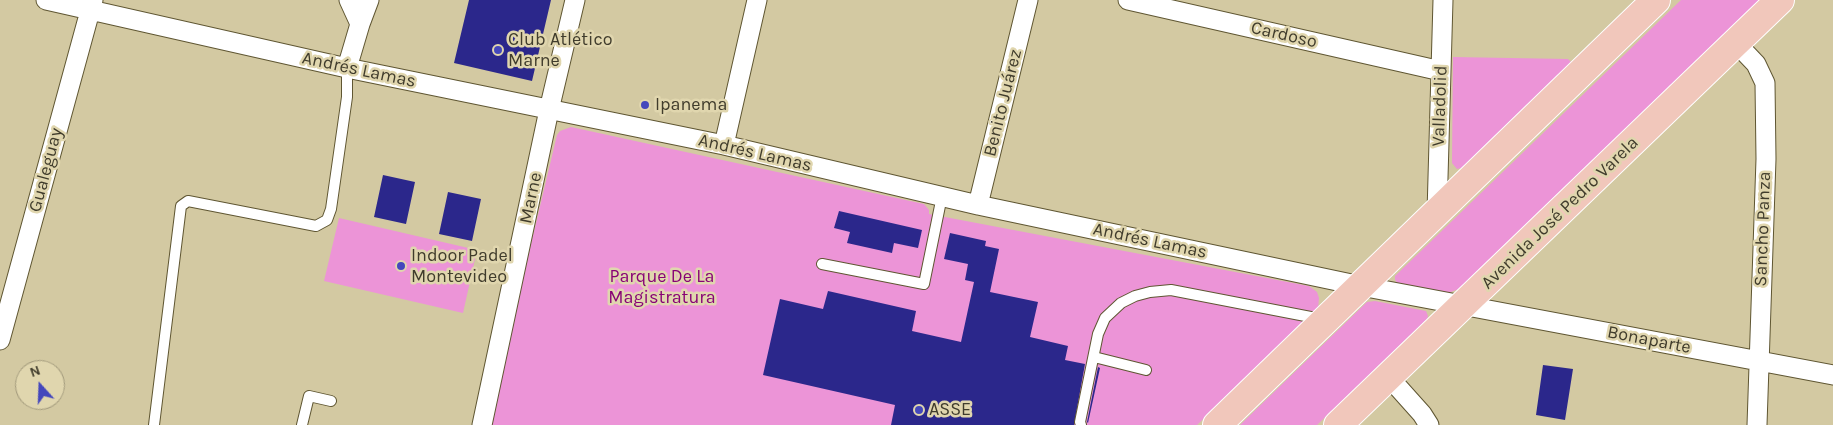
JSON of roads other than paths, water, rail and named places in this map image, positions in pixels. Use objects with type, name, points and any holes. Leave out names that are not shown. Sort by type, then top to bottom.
[{"type":"main road","points":[[1218,425],[1656,0]]},
{"type":"main road","name":"Avenida José Pedro Varela","points":[[1338,425],[1464,306],[1780,0]]},
{"type":"street","name":"Andrés Lamas","points":[[46,0],[91,5],[348,68],[724,145],[978,205],[1464,306]]},
{"type":"street","points":[[349,0],[360,24]]},
{"type":"street","points":[[348,68],[360,24],[369,0]]},
{"type":"street","name":"Marne","points":[[482,425],[575,0]]},
{"type":"street","points":[[724,145],[756,0]]},
{"type":"street","name":"Benito Juárez","points":[[978,205],[1028,0]]},
{"type":"street","name":"Cardoso","points":[[1128,0],[1441,71]]},
{"type":"street","name":"Valladolid","points":[[1437,213],[1443,0]]},
{"type":"street","name":"Gualeguay","points":[[0,340],[91,5]]},
{"type":"street","name":"Sancho Panza","points":[[1736,43],[1756,64],[1765,83],[1766,159],[1757,425]]},
{"type":"street","name":"Bonaparte","points":[[1464,306],[1833,375]]},
{"type":"street","points":[[1388,376],[1422,414],[1429,425]]},
{"type":"lane","points":[[154,425],[181,206],[188,201],[316,226],[327,220],[331,209],[347,97],[348,68]]},
{"type":"lane","points":[[822,264],[924,284],[942,196]]},
{"type":"lane","points":[[1082,425],[1080,422],[1098,334],[1105,318],[1120,302],[1150,292],[1171,290],[1326,320]]},
{"type":"lane","points":[[1094,357],[1146,370]]},
{"type":"lane","points":[[302,425],[309,396],[331,401]]},
{"type":"place","name":"Club Atlético Marne","points":[[498,50]]},
{"type":"place","name":"Ipanema","points":[[645,105]]},
{"type":"place","name":"Indoor Padel Montevideo","points":[[401,266]]},
{"type":"place","name":"ASSE","points":[[919,410]]},
{"type":"park label","name":"Parque De La Magistratura","points":[[662,287]]}]
